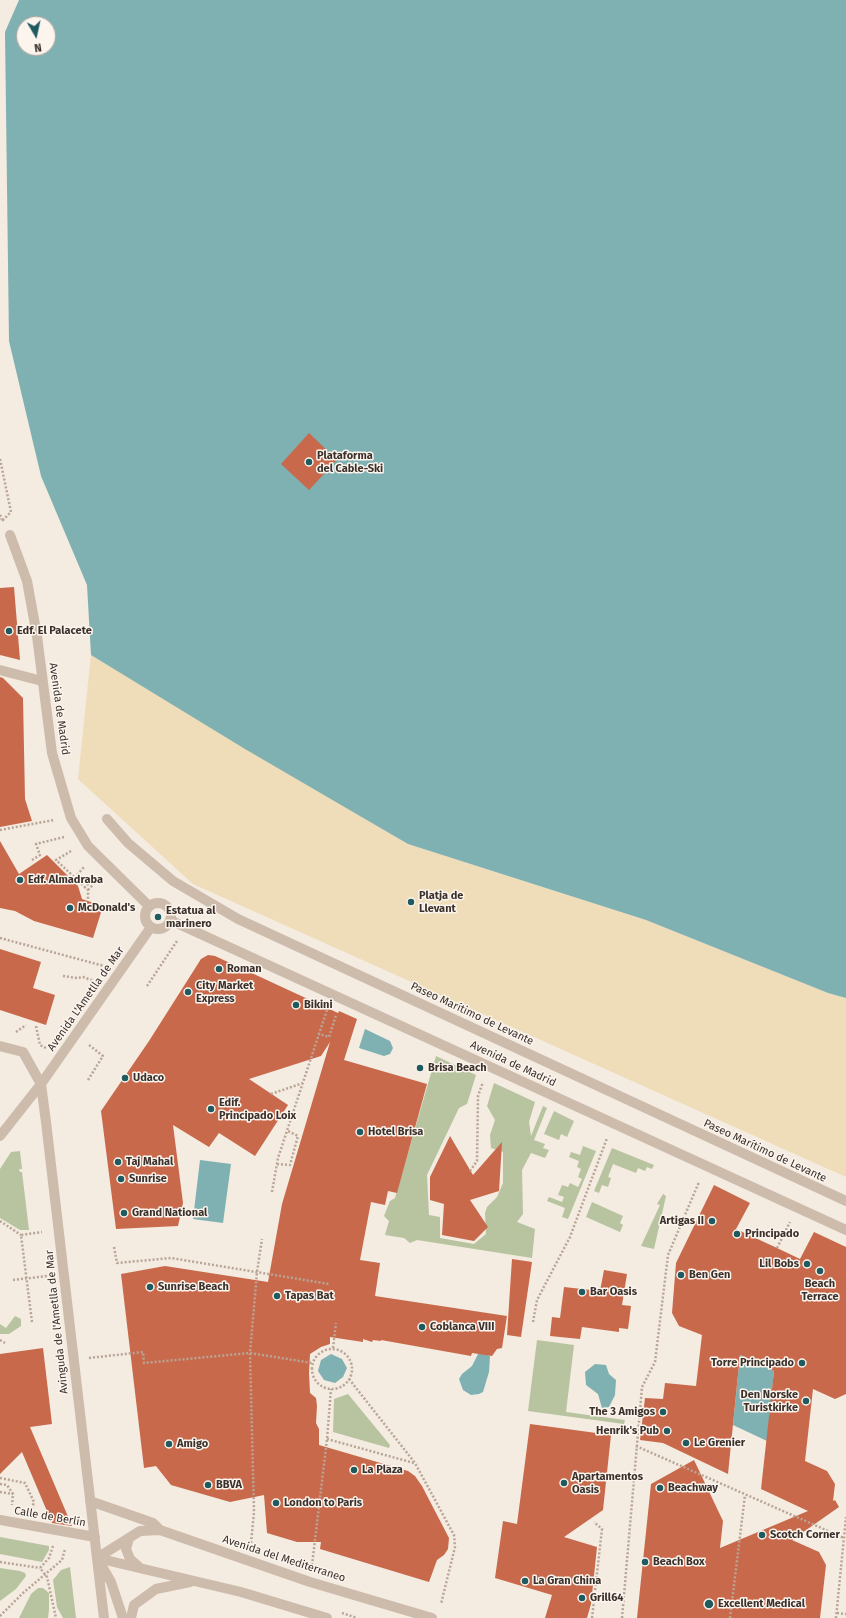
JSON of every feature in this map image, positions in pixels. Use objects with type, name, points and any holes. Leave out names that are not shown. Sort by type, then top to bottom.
[{"type":"street","name":"Avenida de Madrid","points":[[10,534],[27,581],[37,636],[52,753],[71,818],[88,846],[149,906]]},
{"type":"street","points":[[0,670],[42,681]]},
{"type":"street","name":"Paseo Marítimo de Levante","points":[[107,819],[128,843],[173,881],[238,919],[846,1201]]},
{"type":"street","points":[[159,903],[167,906],[171,912],[170,920],[165,928],[155,930],[150,927],[147,924],[145,917],[149,906],[159,903]]},
{"type":"street","name":"Avenida de Madrid","points":[[170,920],[846,1230]]},
{"type":"street","name":"Avenida L'Ametlla de Mar","points":[[0,1136],[41,1084],[150,927]]},
{"type":"street","points":[[0,1046],[23,1052],[41,1084]]},
{"type":"street","name":"Avinguda de l'Ametlla de Mar","points":[[41,1084],[104,1618]]},
{"type":"street","points":[[90,1501],[153,1523],[160,1530]]},
{"type":"street","name":"Calle de Berlín","points":[[5,1521],[95,1537]]},
{"type":"street","name":"Avenida del Mediterraneo","points":[[97,1558],[140,1531],[160,1530],[310,1582],[436,1614]]},
{"type":"street","points":[[129,1538],[126,1549],[130,1559],[139,1567]]},
{"type":"street","points":[[97,1558],[241,1592],[327,1618]]},
{"type":"street","name":"Avinguda de l'Ametlla de Mar","points":[[97,1558],[111,1582],[123,1618]]},
{"type":"street","points":[[131,1618],[134,1605],[156,1589],[196,1582]]},
{"type":"path","points":[[0,459],[11,512],[3,520]]},
{"type":"path","points":[[0,830],[71,818]]},
{"type":"path","points":[[32,860],[40,856],[36,844],[80,833]]},
{"type":"path","points":[[84,888],[88,884],[77,875],[96,855]]},
{"type":"path","points":[[59,858],[56,860],[84,888],[88,890]]},
{"type":"path","points":[[88,900],[88,890],[92,885]]},
{"type":"path","points":[[147,986],[187,927]]},
{"type":"path","points":[[0,938],[89,960],[120,971]]},
{"type":"path","points":[[63,976],[77,978],[83,977]]},
{"type":"path","points":[[319,1034],[329,1037],[341,998]]},
{"type":"path","points":[[272,1192],[277,1164],[326,1013]]},
{"type":"path","points":[[36,1026],[40,1045]]},
{"type":"path","points":[[76,1035],[103,1056],[88,1080]]},
{"type":"path","points":[[470,1171],[477,1161],[478,1096],[489,1066]]},
{"type":"path","points":[[271,1094],[304,1082]]},
{"type":"path","points":[[533,1322],[537,1300],[570,1237],[614,1123]]},
{"type":"path","points":[[277,1164],[290,1166],[298,1136],[288,1131]]},
{"type":"path","points":[[622,1618],[642,1387],[655,1362],[668,1254],[706,1166]]},
{"type":"path","points":[[0,1221],[21,1235],[58,1230]]},
{"type":"path","points":[[777,1248],[790,1221]]},
{"type":"path","points":[[21,1235],[32,1322]]},
{"type":"path","points":[[249,1562],[254,1512],[250,1353],[257,1272],[262,1239]]},
{"type":"path","points":[[114,1247],[117,1263],[171,1258],[329,1284]]},
{"type":"path","points":[[13,1280],[63,1274]]},
{"type":"path","points":[[333,1348],[336,1323]]},
{"type":"path","points":[[0,1340],[5,1343]]},
{"type":"path","points":[[333,1348],[343,1351],[348,1356],[352,1366],[349,1379],[344,1385],[331,1389],[323,1387],[313,1378],[311,1371],[312,1363],[321,1351],[333,1348]]},
{"type":"path","points":[[73,1360],[143,1352],[144,1363],[250,1353],[312,1363]]},
{"type":"path","points":[[349,1379],[415,1463],[454,1535],[455,1546],[436,1614]]},
{"type":"path","points":[[310,1582],[327,1439],[331,1389]]},
{"type":"path","points":[[327,1439],[415,1463]]},
{"type":"path","points":[[636,1446],[844,1538]]},
{"type":"path","points":[[0,1478],[25,1483],[34,1502],[33,1507]]},
{"type":"path","points":[[0,1484],[7,1485],[13,1494]]},
{"type":"path","points":[[0,1492],[13,1494]]},
{"type":"path","points":[[5,1521],[13,1494]]},
{"type":"path","points":[[730,1618],[745,1495]]},
{"type":"path","points":[[836,1618],[846,1517]]},
{"type":"path","points":[[592,1618],[602,1530],[594,1522]]},
{"type":"path","points":[[40,1568],[52,1552],[57,1530]]},
{"type":"path","points":[[0,1616],[23,1593],[62,1560]]},
{"type":"path","points":[[0,1562],[40,1568],[46,1573],[56,1618]]},
{"type":"path","points":[[837,1613],[846,1614]]},
{"type":"green space","points":[[436,1056],[476,1075],[467,1104],[459,1108],[427,1175],[429,1215],[440,1217],[440,1238],[474,1244],[486,1234],[485,1213],[487,1207],[497,1197],[503,1183],[503,1152],[491,1148],[490,1135],[495,1120],[487,1106],[494,1083],[535,1102],[529,1122],[531,1136],[543,1106],[547,1108],[534,1140],[545,1144],[543,1148],[549,1150],[545,1158],[531,1153],[522,1170],[523,1214],[517,1222],[535,1229],[532,1258],[417,1240],[410,1243],[404,1238],[385,1235],[389,1221],[384,1216],[390,1201],[395,1198]]},
{"type":"green space","points":[[554,1111],[574,1121],[567,1137],[561,1134],[559,1140],[544,1134]]},
{"type":"green space","points":[[583,1146],[596,1151],[568,1219],[562,1217],[565,1208],[547,1201],[549,1197],[562,1202],[564,1197],[558,1195],[562,1185],[568,1187],[570,1183],[578,1187],[582,1179],[578,1177],[581,1169],[577,1167],[579,1161],[569,1157],[571,1152],[580,1155]]},
{"type":"green space","points":[[612,1148],[654,1165],[652,1169],[647,1167],[645,1171],[638,1168],[636,1173],[613,1164],[608,1177],[611,1178],[608,1187],[602,1185],[599,1193],[594,1191]]},
{"type":"green space","points":[[20,1151],[22,1169],[19,1169],[20,1172],[22,1172],[29,1230],[20,1230],[0,1218],[0,1169],[11,1152]]},
{"type":"green space","points":[[663,1194],[666,1196],[654,1249],[641,1246],[660,1205],[657,1204]]},
{"type":"green space","points":[[592,1202],[623,1216],[620,1223],[623,1225],[620,1232],[586,1217]]},
{"type":"green space","points":[[15,1316],[21,1319],[21,1326],[9,1334],[0,1334],[0,1324],[6,1328]]},
{"type":"green space","points":[[537,1340],[574,1345],[566,1412],[625,1420],[624,1424],[528,1411]]},
{"type":"green space","points":[[348,1394],[390,1445],[389,1448],[333,1432],[334,1399]]},
{"type":"green space","points":[[0,1537],[49,1546],[49,1550],[42,1562],[0,1554]]},
{"type":"green space","points":[[70,1567],[76,1618],[63,1618],[57,1607],[53,1580],[61,1570]]},
{"type":"green space","points":[[0,1568],[20,1571],[25,1573],[26,1576],[16,1589],[0,1601]]},
{"type":"green space","points":[[38,1588],[43,1588],[49,1593],[48,1618],[19,1618],[31,1594]]},
{"type":"sand","name":"Platja de Llevant","points":[[91,655],[408,844],[646,920],[828,993],[846,998],[846,1177],[193,884],[78,779]]},
{"type":"water","points":[[19,0],[846,0],[846,998],[828,993],[646,920],[408,844],[245,749],[91,655],[87,585],[41,476],[9,341],[5,32]]},
{"type":"water","points":[[365,1029],[390,1041],[393,1048],[390,1054],[384,1056],[359,1048]]},
{"type":"water","points":[[200,1160],[231,1164],[223,1223],[193,1219]]},
{"type":"water","points":[[479,1352],[490,1356],[489,1372],[483,1392],[471,1395],[463,1390],[459,1379],[462,1374],[472,1366]]},
{"type":"water","points":[[331,1354],[342,1359],[347,1368],[343,1377],[335,1383],[324,1380],[318,1371],[321,1360]]},
{"type":"water","points":[[740,1355],[774,1371],[767,1441],[733,1425]]},
{"type":"water","points":[[595,1364],[606,1365],[609,1374],[616,1380],[615,1395],[609,1407],[602,1408],[598,1394],[586,1385],[585,1372]]},
{"type":"building","name":"Plataforma del Cable-Ski","points":[[309,433],[337,460],[309,490],[281,464]]},
{"type":"building","name":"Edf. El Palacete","points":[[14,587],[20,660],[0,655],[0,588]]},
{"type":"building","points":[[0,677],[3,678],[23,698],[25,799],[32,821],[0,827]]},
{"type":"building","points":[[0,841],[19,874],[47,855],[78,886],[82,899],[103,906],[93,938],[34,921],[15,911],[0,908]]},
{"type":"building","points":[[0,949],[41,962],[33,988],[55,995],[46,1025],[0,1010]]},
{"type":"building","points":[[208,955],[215,956],[338,1013],[339,1011],[357,1019],[344,1060],[427,1084],[397,1193],[388,1191],[385,1205],[371,1202],[360,1260],[380,1263],[375,1296],[507,1316],[502,1348],[497,1349],[492,1356],[472,1353],[471,1356],[381,1340],[373,1340],[372,1342],[363,1339],[363,1342],[330,1337],[330,1344],[321,1347],[310,1354],[309,1373],[310,1393],[316,1398],[316,1423],[319,1429],[319,1445],[408,1471],[415,1476],[422,1486],[449,1538],[448,1549],[444,1555],[437,1560],[429,1582],[320,1549],[321,1542],[297,1542],[267,1533],[264,1495],[230,1502],[171,1485],[156,1466],[144,1468],[121,1274],[165,1266],[268,1282],[282,1204],[330,1042],[321,1056],[249,1079],[288,1105],[255,1156],[219,1133],[209,1147],[173,1125],[183,1203],[178,1226],[116,1229],[101,1111],[149,1041],[201,959]]},
{"type":"building","points":[[450,1136],[473,1175],[502,1142],[499,1191],[470,1200],[488,1227],[474,1241],[442,1235],[444,1204],[430,1200],[430,1177]]},
{"type":"building","points":[[714,1185],[750,1203],[736,1229],[800,1259],[814,1232],[846,1247],[846,1394],[835,1399],[813,1389],[805,1461],[827,1471],[835,1484],[833,1501],[835,1500],[839,1507],[792,1540],[819,1552],[826,1565],[820,1618],[637,1618],[651,1484],[694,1460],[723,1521],[720,1548],[808,1511],[761,1489],[774,1371],[740,1355],[728,1474],[663,1443],[640,1440],[645,1398],[663,1399],[665,1383],[696,1386],[702,1335],[679,1326],[672,1313],[676,1263]]},
{"type":"building","points":[[512,1259],[532,1262],[521,1337],[507,1335]]},
{"type":"building","points":[[604,1270],[627,1274],[622,1305],[631,1306],[628,1329],[619,1328],[619,1332],[582,1327],[580,1339],[550,1336],[552,1317],[560,1318],[564,1287],[600,1291]]},
{"type":"building","points":[[43,1348],[52,1424],[30,1427],[72,1526],[52,1523],[22,1452],[0,1474],[0,1354]]},
{"type":"building","points":[[530,1424],[611,1435],[603,1510],[564,1537],[597,1547],[591,1604],[587,1618],[545,1618],[552,1595],[495,1578],[503,1521],[517,1524]]},
{"type":"place","name":"Plataforma del Cable-Ski","points":[[309,462]]},
{"type":"place","name":"Edf. El Palacete","points":[[9,631]]},
{"type":"place","name":"Edf. Almadraba","points":[[20,880]]},
{"type":"place","name":"Platja de Llevant","points":[[411,902]]},
{"type":"place","name":"McDonald's","points":[[70,908]]},
{"type":"place","name":"Estatua al marinero","points":[[158,917]]},
{"type":"place","name":"Roman","points":[[219,969]]},
{"type":"place","name":"City Market Express","points":[[188,992]]},
{"type":"place","name":"Bikini","points":[[296,1005]]},
{"type":"place","name":"Brisa Beach","points":[[420,1068]]},
{"type":"place","name":"Udaco","points":[[125,1078]]},
{"type":"place","name":"Edif. Principado Loix","points":[[211,1109]]},
{"type":"place","name":"Hotel Brisa","points":[[360,1132]]},
{"type":"place","name":"Taj Mahal","points":[[118,1162]]},
{"type":"place","name":"Sunrise","points":[[121,1179]]},
{"type":"place","name":"Grand National","points":[[124,1213]]},
{"type":"place","name":"Artigas II","points":[[712,1221]]},
{"type":"place","name":"Principado","points":[[737,1234]]},
{"type":"place","name":"Lil Bobs","points":[[807,1264]]},
{"type":"place","name":"Beach Terrace","points":[[820,1271]]},
{"type":"place","name":"Ben Gen","points":[[681,1275]]},
{"type":"place","name":"Sunrise Beach","points":[[150,1287]]},
{"type":"place","name":"Bar Oasis","points":[[582,1292]]},
{"type":"place","name":"Tapas Bat","points":[[277,1296]]},
{"type":"place","name":"Coblanca VIII","points":[[422,1327]]},
{"type":"place","name":"Torre Principado","points":[[802,1363]]},
{"type":"place","name":"Den Norske Turistkirke","points":[[806,1401]]},
{"type":"place","name":"The 3 Amigos","points":[[663,1412]]},
{"type":"place","name":"Henrik's Pub","points":[[667,1431]]},
{"type":"place","name":"Le Grenier","points":[[686,1443]]},
{"type":"place","name":"Amigo","points":[[169,1444]]},
{"type":"place","name":"La Plaza","points":[[354,1470]]},
{"type":"place","name":"Apartamentos Oasis","points":[[564,1483]]},
{"type":"place","name":"BBVA","points":[[208,1485]]},
{"type":"place","name":"Beachway","points":[[660,1488]]},
{"type":"place","name":"London to Paris","points":[[276,1503]]},
{"type":"place","name":"Scotch Corner","points":[[762,1535]]},
{"type":"place","name":"Beach Box","points":[[645,1562]]},
{"type":"place","name":"La Gran China","points":[[525,1581]]},
{"type":"place","name":"Grill64","points":[[582,1598]]},
{"type":"place","name":"Excellent Medical","points":[[709,1604]]}]
